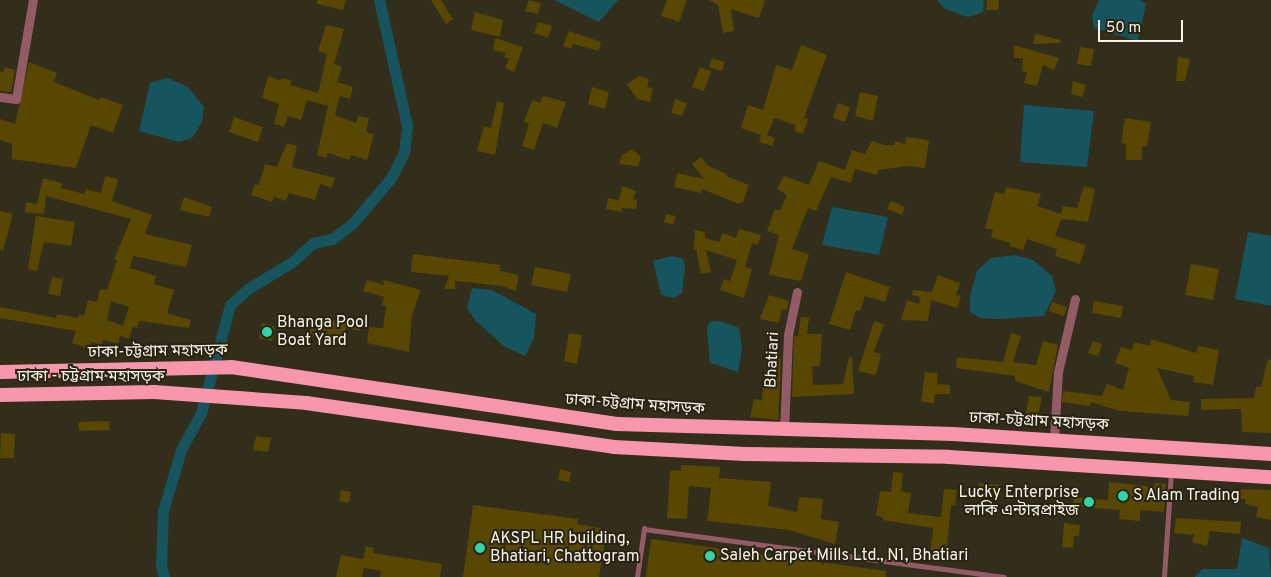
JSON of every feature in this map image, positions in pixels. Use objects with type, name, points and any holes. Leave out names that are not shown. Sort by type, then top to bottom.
[{"type":"highway","name":"ঢাকা-চট্টগ্রাম মহাসড়ক","points":[[0,372],[187,366],[232,367],[617,424],[1054,439],[1271,454]]},
{"type":"highway","name":"ঢাকা - চট্টগ্রাম মহাসড়ক","points":[[0,395],[154,392],[396,415],[614,447],[745,454],[949,457],[1172,470]]},
{"type":"highway","points":[[1172,470],[1271,477]]},
{"type":"street","points":[[0,98],[16,99],[32,0]]},
{"type":"street","name":"Bhatiari","points":[[784,431],[788,335],[797,292]]},
{"type":"street","points":[[1054,439],[1058,372],[1075,299]]},
{"type":"lane","points":[[1164,577],[1172,470]]},
{"type":"lane","points":[[637,577],[644,529],[1004,577]]},
{"type":"water","points":[[554,0],[618,0],[599,22]]},
{"type":"water","points":[[937,0],[984,0],[983,12],[968,17],[945,9]]},
{"type":"water","points":[[1099,0],[1140,0],[1146,4],[1138,41],[1094,28],[1092,16]]},
{"type":"water","points":[[167,78],[188,87],[204,107],[202,122],[192,138],[179,142],[139,131],[150,83]]},
{"type":"water","points":[[1024,105],[1094,111],[1087,167],[1020,162]]},
{"type":"water","points":[[832,207],[888,217],[879,255],[822,245]]},
{"type":"water","points":[[1248,232],[1271,236],[1271,306],[1235,299]]},
{"type":"water","points":[[1015,255],[1033,260],[1052,276],[1056,291],[1044,316],[998,319],[980,318],[970,312],[970,296],[977,271],[991,258]]},
{"type":"water","points":[[671,256],[682,258],[685,265],[682,293],[674,298],[661,295],[653,261]]},
{"type":"water","points":[[472,288],[492,290],[536,314],[534,338],[525,356],[505,347],[476,321],[467,308]]},
{"type":"water","points":[[720,321],[739,328],[742,350],[738,372],[710,363],[707,327],[710,322]]},
{"type":"water","points":[[1242,538],[1269,548],[1271,577],[1195,577],[1202,569],[1237,569]]},
{"type":"building","points":[[317,0],[346,0],[343,10],[317,4]]},
{"type":"building","points":[[431,0],[441,0],[453,19],[446,24]]},
{"type":"building","points":[[529,0],[541,3],[538,14],[525,11]]},
{"type":"building","points":[[667,0],[687,0],[679,22],[661,16]]},
{"type":"building","points":[[709,0],[765,0],[759,18],[731,9],[734,31],[723,33],[718,5]]},
{"type":"building","points":[[987,0],[999,0],[998,10],[986,10]]},
{"type":"building","points":[[475,12],[503,20],[500,37],[471,30]]},
{"type":"building","points":[[538,22],[552,26],[548,38],[534,33]]},
{"type":"building","points":[[326,25],[344,29],[334,64],[342,67],[337,82],[353,87],[350,99],[340,96],[335,115],[356,123],[358,116],[369,118],[366,132],[374,134],[367,160],[351,155],[349,160],[328,153],[326,158],[317,155],[328,106],[307,100],[301,120],[288,116],[284,127],[274,124],[279,104],[262,98],[268,76],[281,81],[282,78],[292,81],[290,85],[318,93],[327,54],[318,51]]},
{"type":"building","points":[[569,31],[601,42],[599,51],[573,44],[571,49],[563,46]]},
{"type":"building","points":[[1035,34],[1061,40],[1060,43],[1033,44]]},
{"type":"building","points":[[495,38],[523,47],[514,72],[505,68],[509,59],[504,57],[506,53],[493,50]]},
{"type":"building","points":[[801,45],[827,55],[804,118],[808,119],[803,134],[794,131],[796,125],[774,118],[767,135],[775,138],[772,146],[759,142],[761,135],[741,128],[748,105],[763,110],[776,65],[792,70]]},
{"type":"building","points":[[1014,45],[1059,58],[1054,70],[1043,65],[1037,86],[1024,83],[1027,72],[1022,71],[1023,58],[1014,58]]},
{"type":"building","points":[[1080,47],[1094,49],[1091,66],[1077,64]]},
{"type":"building","points":[[1178,57],[1190,59],[1185,81],[1176,81]]},
{"type":"building","points":[[712,58],[725,62],[722,71],[709,67]]},
{"type":"building","points":[[29,62],[57,73],[54,82],[99,100],[101,97],[123,105],[113,133],[91,125],[76,168],[12,159],[12,144],[0,140],[0,119],[15,124]]},
{"type":"building","points":[[5,67],[15,70],[11,92],[0,91],[0,71],[3,73]]},
{"type":"building","points":[[700,67],[711,71],[704,91],[692,87]]},
{"type":"building","points":[[639,76],[649,79],[647,87],[653,88],[650,102],[637,99],[627,84]]},
{"type":"building","points":[[1073,81],[1086,85],[1082,97],[1071,94]]},
{"type":"building","points":[[592,87],[609,92],[605,109],[588,104]]},
{"type":"building","points":[[860,92],[878,96],[873,121],[855,116]]},
{"type":"building","points":[[543,96],[566,102],[557,128],[543,123],[534,150],[522,146],[529,124],[524,122],[532,100],[540,103]]},
{"type":"building","points":[[675,99],[687,103],[682,116],[671,113]]},
{"type":"building","points":[[497,101],[504,103],[495,155],[477,151],[484,126],[491,128]]},
{"type":"building","points":[[838,103],[850,107],[845,122],[833,118]]},
{"type":"building","points":[[234,117],[263,127],[258,142],[229,132]]},
{"type":"building","points":[[1125,118],[1151,122],[1147,147],[1142,146],[1142,160],[1126,160],[1126,144],[1121,143]]},
{"type":"building","points":[[906,137],[929,140],[925,168],[908,166],[878,170],[877,175],[855,169],[851,183],[831,177],[816,211],[808,208],[792,249],[809,254],[801,281],[769,275],[779,235],[767,231],[775,209],[780,211],[787,195],[777,189],[784,176],[809,185],[819,161],[845,170],[852,150],[865,154],[872,141],[884,145],[894,145],[895,141],[905,144]]},
{"type":"building","points":[[287,143],[297,146],[292,167],[335,178],[332,188],[320,184],[315,200],[289,193],[286,201],[274,197],[272,202],[251,195],[255,184],[259,185],[265,164],[277,167]]},
{"type":"building","points":[[632,149],[641,157],[638,166],[619,164],[622,155]]},
{"type":"building","points":[[701,157],[708,166],[727,174],[726,176],[749,185],[743,202],[739,204],[702,189],[701,193],[674,187],[677,173],[704,179],[692,164]]},
{"type":"building","points":[[105,176],[118,179],[112,201],[152,215],[145,234],[192,245],[186,267],[133,256],[130,268],[156,276],[154,284],[174,290],[167,313],[191,320],[189,328],[139,321],[137,328],[133,327],[129,339],[120,336],[118,344],[103,340],[102,345],[91,342],[89,349],[72,343],[76,331],[0,318],[0,307],[56,318],[57,314],[78,318],[79,314],[84,316],[88,300],[97,302],[100,289],[107,290],[117,260],[114,259],[131,219],[46,196],[44,214],[25,212],[26,202],[37,204],[43,178],[62,183],[61,188],[84,194],[86,189],[101,193]],"holes":[[[111,301],[129,307],[123,326],[107,320]]]},
{"type":"building","points":[[622,186],[636,191],[633,199],[637,200],[636,209],[622,208],[621,212],[606,209],[608,198],[619,200]]},
{"type":"building","points":[[1084,186],[1095,189],[1088,222],[1061,219],[1055,236],[1086,245],[1080,264],[1055,256],[1057,249],[1027,239],[1023,250],[1009,246],[1010,243],[991,237],[993,230],[985,228],[995,192],[1004,194],[1006,187],[1041,194],[1037,206],[1061,214],[1063,206],[1077,208]]},
{"type":"building","points":[[184,197],[212,207],[209,217],[180,210]]},
{"type":"building","points":[[891,201],[905,207],[902,215],[887,209]]},
{"type":"building","points":[[0,211],[13,214],[3,251],[0,250]]},
{"type":"building","points":[[666,214],[676,216],[673,225],[664,222]]},
{"type":"building","points":[[36,216],[75,222],[71,246],[44,242],[37,271],[28,269]]},
{"type":"building","points":[[739,229],[761,235],[758,245],[752,243],[745,267],[752,269],[744,298],[720,290],[724,279],[730,281],[737,260],[706,250],[711,272],[701,274],[696,249],[694,249],[695,230],[705,232],[705,238],[719,242],[723,233],[736,238]]},
{"type":"building","points":[[413,254],[500,265],[500,271],[519,275],[516,291],[502,286],[455,281],[455,289],[444,289],[449,276],[411,272]]},
{"type":"building","points":[[1191,264],[1219,269],[1213,300],[1185,295]]},
{"type":"building","points":[[535,267],[571,274],[567,292],[531,285]]},
{"type":"building","points":[[846,272],[890,287],[885,302],[865,296],[860,311],[856,310],[850,330],[829,324]]},
{"type":"building","points":[[938,275],[960,283],[956,295],[961,296],[957,308],[931,300],[928,321],[901,320],[907,300],[919,304],[920,297],[912,295],[913,290],[932,292]]},
{"type":"building","points":[[52,277],[63,279],[60,296],[48,294]]},
{"type":"building","points":[[367,280],[384,285],[383,280],[421,290],[412,315],[409,352],[367,343],[369,327],[383,328],[386,306],[382,305],[384,297],[363,291]]},
{"type":"building","points":[[769,295],[789,301],[787,310],[782,309],[779,323],[760,319]]},
{"type":"building","points":[[1094,301],[1123,306],[1121,318],[1092,313]]},
{"type":"building","points":[[1052,302],[1067,307],[1064,316],[1049,311]]},
{"type":"building","points":[[340,316],[362,319],[360,331],[346,328],[343,345],[322,342],[323,339],[308,334],[310,326],[322,330],[323,320],[339,322]]},
{"type":"building","points":[[801,317],[809,318],[807,334],[822,334],[820,366],[812,366],[813,385],[843,384],[849,357],[852,357],[854,394],[792,397],[794,336],[798,336]]},
{"type":"building","points":[[874,321],[884,324],[874,352],[881,354],[876,375],[858,371]]},
{"type":"building","name":"Bhanga Pool Boat Yard","points":[[262,323],[275,326],[272,341],[259,338]]},
{"type":"building","points":[[569,333],[582,335],[577,364],[564,361]]},
{"type":"building","points":[[1011,333],[1021,336],[1013,362],[1036,365],[1043,341],[1058,345],[1049,392],[1015,381],[1015,376],[956,368],[957,357],[1003,362]]},
{"type":"building","points":[[1151,339],[1196,353],[1198,346],[1219,350],[1213,385],[1193,382],[1194,376],[1157,368],[1171,400],[1190,402],[1188,416],[1120,411],[1091,402],[1090,406],[1062,402],[1063,391],[1102,396],[1107,384],[1123,390],[1129,368],[1115,363],[1121,347],[1132,350],[1134,342],[1150,346]]},
{"type":"building","points":[[1093,341],[1102,344],[1098,356],[1088,353]]},
{"type":"building","points":[[773,358],[781,359],[778,420],[750,417],[754,399],[762,400],[764,373],[771,374]]},
{"type":"building","points":[[1268,359],[1271,360],[1271,433],[1242,432],[1241,409],[1201,410],[1201,399],[1254,398],[1256,387],[1261,387]]},
{"type":"building","points":[[925,372],[938,373],[937,384],[950,385],[950,394],[935,394],[934,403],[921,402]]},
{"type":"building","points":[[1029,396],[1042,397],[1038,416],[1026,414]]},
{"type":"building","points":[[109,421],[110,430],[79,431],[78,422]]},
{"type":"building","points":[[1,433],[15,434],[14,458],[0,458]]},
{"type":"building","points":[[256,436],[271,438],[268,452],[253,450]]},
{"type":"building","points":[[681,465],[720,467],[719,478],[771,482],[768,506],[797,512],[799,497],[823,499],[821,519],[839,522],[835,544],[789,530],[707,521],[711,488],[689,486],[687,519],[667,518],[670,470],[681,471]]},
{"type":"building","points":[[560,469],[571,472],[569,482],[558,480]]},
{"type":"building","points":[[893,472],[903,473],[901,491],[911,493],[908,513],[941,517],[944,489],[957,490],[955,506],[951,505],[946,556],[930,555],[933,528],[883,520],[883,517],[876,516],[880,491],[891,492]]},
{"type":"building","points":[[1109,482],[1154,487],[1154,483],[1166,484],[1164,512],[1140,510],[1140,521],[1119,519],[1120,510],[1073,506],[1074,497],[1108,500]]},
{"type":"building","points":[[979,483],[1000,485],[999,497],[978,495]]},
{"type":"building","points":[[1236,489],[1271,490],[1271,520],[1256,517],[1258,507],[1245,504],[1246,499],[1236,499]]},
{"type":"building","points":[[341,490],[351,492],[349,503],[339,501]]},
{"type":"building","points":[[473,505],[578,519],[577,524],[607,529],[599,577],[463,577]]},
{"type":"building","points":[[1176,518],[1241,522],[1240,534],[1210,531],[1207,546],[1192,542],[1194,535],[1174,533]]},
{"type":"building","points":[[1064,523],[1080,525],[1079,536],[1074,536],[1073,548],[1062,547]]},
{"type":"building","name":"Saleh Carpet Mills Ltd., N1, Bhatiari","points":[[651,539],[886,571],[886,577],[646,577]]},
{"type":"building","points":[[366,546],[374,548],[373,553],[442,564],[440,577],[380,577],[381,571],[364,568],[362,577],[336,577],[341,555],[363,559]]},
{"type":"waterway","points":[[164,577],[161,565],[163,511],[181,450],[201,413],[230,305],[249,288],[292,262],[313,243],[332,239],[352,224],[391,178],[404,152],[407,126],[379,0]]},
{"type":"place","name":"Bhanga Pool Boat Yard","points":[[267,332]]},
{"type":"place","name":"S Alam Trading","points":[[1123,496]]},
{"type":"place","name":"Lucky Enterprise লাকি এন্টারপ্রাইজ","points":[[1089,502]]},
{"type":"place","name":"AKSPL HR building, Bhatiari, Chattogram","points":[[480,548]]},
{"type":"place","name":"Saleh Carpet Mills Ltd., N1, Bhatiari","points":[[710,556]]}]
